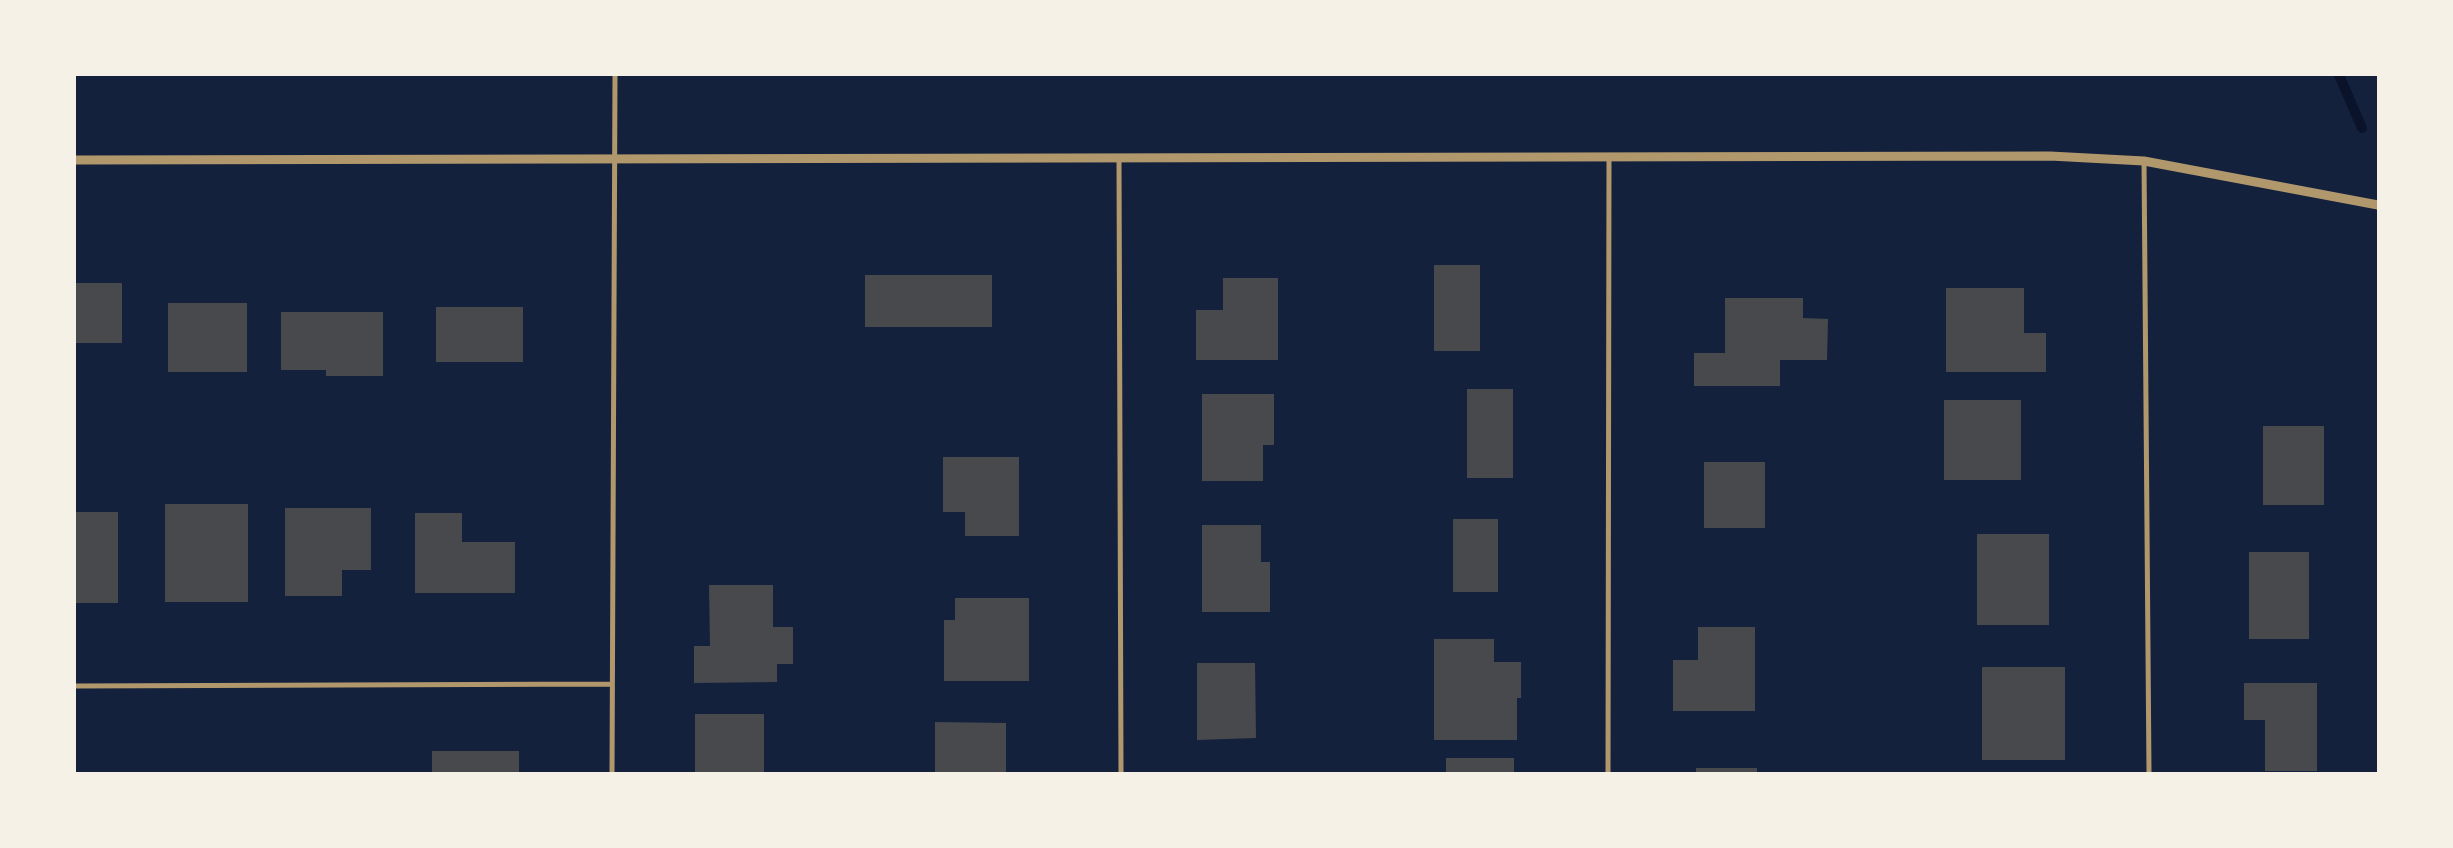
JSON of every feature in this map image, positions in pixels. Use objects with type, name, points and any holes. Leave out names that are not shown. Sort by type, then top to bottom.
[{"type":"street","points":[[612,773],[615,75]]},
{"type":"street","points":[[75,160],[2050,156],[2144,161],[2378,205]]},
{"type":"street","points":[[1119,157],[1121,773]]},
{"type":"street","points":[[1608,773],[1609,158]]},
{"type":"street","points":[[2144,161],[2149,773]]},
{"type":"street","points":[[75,686],[611,684]]},
{"type":"building","points":[[1434,265],[1480,265],[1480,351],[1434,351]]},
{"type":"building","points":[[865,275],[992,275],[992,327],[865,327]]},
{"type":"building","points":[[1223,278],[1278,278],[1278,360],[1196,360],[1196,310],[1223,310]]},
{"type":"building","points":[[75,283],[122,283],[122,343],[75,343]]},
{"type":"building","points":[[1946,288],[2024,288],[2024,333],[2046,333],[2046,372],[1946,372]]},
{"type":"building","points":[[1725,298],[1803,298],[1803,318],[1828,319],[1827,360],[1780,360],[1780,386],[1694,386],[1694,353],[1725,353]]},
{"type":"building","points":[[168,303],[247,303],[247,372],[168,372]]},
{"type":"building","points":[[436,307],[523,307],[523,362],[436,362]]},
{"type":"building","points":[[281,312],[383,312],[383,376],[326,376],[326,370],[281,370]]},
{"type":"building","points":[[1467,389],[1513,389],[1513,478],[1467,478]]},
{"type":"building","points":[[1202,394],[1274,394],[1274,445],[1263,445],[1263,481],[1202,481]]},
{"type":"building","points":[[1944,400],[2021,400],[2021,480],[1944,480]]},
{"type":"building","points":[[2263,426],[2324,426],[2324,505],[2263,505]]},
{"type":"building","points":[[943,457],[1019,457],[1019,536],[965,536],[965,512],[943,512]]},
{"type":"building","points":[[1704,462],[1765,462],[1765,528],[1704,528]]},
{"type":"building","points":[[165,504],[248,504],[248,602],[165,602]]},
{"type":"building","points":[[285,508],[371,508],[371,570],[342,570],[342,596],[285,596]]},
{"type":"building","points":[[75,512],[118,512],[118,603],[75,603]]},
{"type":"building","points":[[415,513],[462,513],[462,542],[515,542],[515,593],[415,593]]},
{"type":"building","points":[[1453,519],[1498,519],[1498,592],[1453,592]]},
{"type":"building","points":[[1202,525],[1261,525],[1261,562],[1270,562],[1270,612],[1202,612]]},
{"type":"building","points":[[1977,534],[2049,534],[2049,625],[1977,625]]},
{"type":"building","points":[[2249,552],[2309,552],[2309,639],[2249,639]]},
{"type":"building","points":[[709,585],[773,585],[773,627],[793,627],[793,664],[777,664],[777,682],[694,683],[694,646],[710,646]]},
{"type":"building","points":[[955,598],[1029,598],[1029,681],[944,681],[944,620],[955,620]]},
{"type":"building","points":[[1698,627],[1755,627],[1755,711],[1673,711],[1673,660],[1698,660]]},
{"type":"building","points":[[1434,639],[1494,639],[1494,662],[1521,662],[1521,698],[1517,698],[1517,740],[1434,740]]},
{"type":"building","points":[[1197,663],[1255,663],[1256,738],[1197,740]]},
{"type":"building","points":[[1982,667],[2065,667],[2065,760],[1982,760]]},
{"type":"building","points":[[2244,683],[2317,683],[2317,771],[2265,771],[2265,720],[2244,720]]},
{"type":"building","points":[[695,714],[764,714],[764,773],[695,773]]},
{"type":"building","points":[[935,722],[1006,723],[1006,773],[935,773]]},
{"type":"building","points":[[432,751],[519,751],[519,773],[432,773]]},
{"type":"building","points":[[1446,758],[1514,758],[1514,773],[1446,773]]},
{"type":"building","points":[[1696,768],[1757,768],[1757,773],[1696,773]]},
{"type":"waterway","points":[[2339,75],[2362,128]]}]
